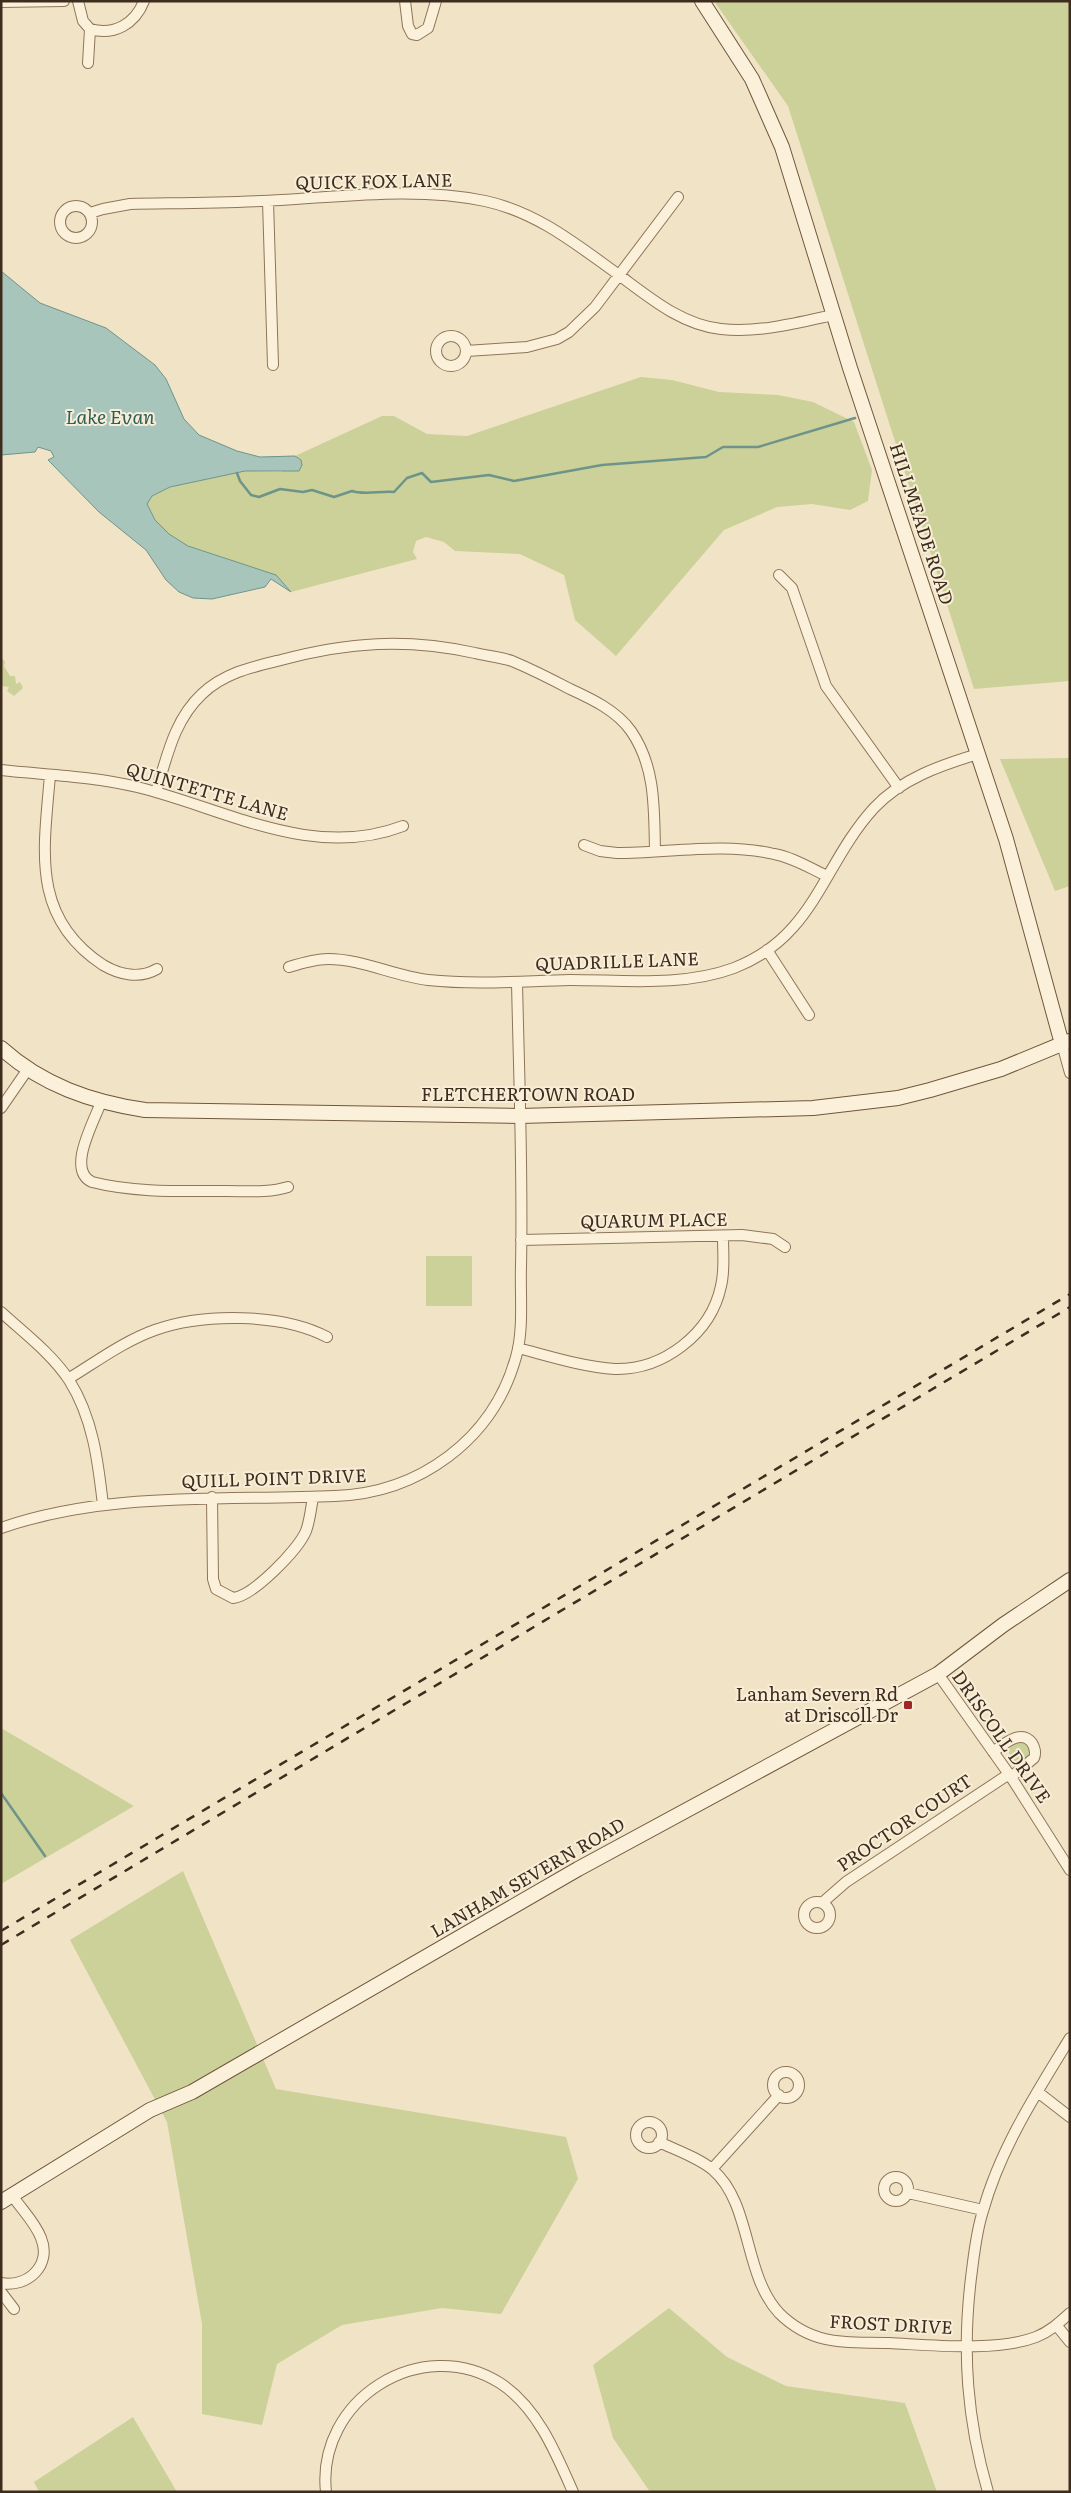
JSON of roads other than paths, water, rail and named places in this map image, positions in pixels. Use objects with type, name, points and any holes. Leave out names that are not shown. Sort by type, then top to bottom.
[{"type":"street","points":[[1,2],[64,1]]},
{"type":"street","points":[[78,1],[83,21],[90,29],[106,31],[121,27],[137,16],[144,1]]},
{"type":"street","points":[[405,1],[408,26],[412,34],[417,35],[428,28],[436,1]]},
{"type":"street","name":"HILLMEADE ROAD","points":[[702,1],[748,72],[776,131],[809,231],[833,315],[1009,848],[1066,1042],[1070,1073]]},
{"type":"street","points":[[88,63],[90,29]]},
{"type":"street","name":"QUICK FOX LANE","points":[[90,214],[103,209],[130,204],[437,195],[484,201],[520,212],[544,222],[653,300],[682,317],[720,329],[755,330],[833,315]]},
{"type":"street","points":[[466,350],[527,347],[557,339],[586,318],[678,197]]},
{"type":"street","points":[[268,201],[273,366]]},
{"type":"street","points":[[779,575],[792,588],[826,686],[899,788]]},
{"type":"street","points":[[156,792],[175,731],[184,716],[202,694],[222,680],[252,667],[324,649],[384,643],[427,643],[511,661],[583,695],[622,720],[637,740],[650,773],[655,851]]},
{"type":"street","name":"QUADRILLE LANE","points":[[289,967],[313,960],[345,960],[426,980],[487,984],[692,978],[735,967],[767,950],[785,936],[804,915],[821,891],[827,876],[874,809],[899,788],[932,770],[978,754]]},
{"type":"street","name":"QUINTETTE LANE","points":[[1,770],[109,781],[156,792],[249,824],[292,834],[367,836],[385,833],[403,826]]},
{"type":"street","points":[[50,775],[44,871],[49,894],[64,925],[80,948],[116,971],[138,976],[157,970]]},
{"type":"street","points":[[584,845],[600,850],[617,852],[727,849],[775,854],[827,876]]},
{"type":"street","points":[[767,950],[809,1015]]},
{"type":"street","name":"QUILL POINT DRIVE","points":[[1,1528],[40,1517],[103,1505],[212,1497],[313,1497],[358,1495],[376,1492],[417,1477],[442,1464],[464,1446],[494,1407],[510,1375],[518,1348],[521,1240],[517,982]]},
{"type":"street","name":"FLETCHERTOWN ROAD","points":[[1,1048],[28,1069],[50,1082],[101,1102],[145,1110],[174,1112],[270,1111],[520,1116],[757,1110],[848,1105],[898,1098],[964,1082],[1066,1042]]},
{"type":"street","points":[[1,1108],[28,1069]]},
{"type":"street","points":[[101,1102],[82,1157],[81,1174],[85,1179],[107,1186],[189,1191],[271,1191],[288,1187]]},
{"type":"street","name":"QUARUM PLACE","points":[[521,1240],[723,1237],[742,1235],[762,1236],[773,1239],[785,1247]]},
{"type":"street","points":[[518,1348],[606,1368],[631,1368],[662,1359],[692,1338],[710,1314],[721,1288],[723,1237]]},
{"type":"street","points":[[1,1312],[44,1351],[68,1379],[80,1400],[96,1445],[103,1505]]},
{"type":"street","points":[[68,1379],[144,1335],[178,1324],[206,1319],[250,1319],[304,1326],[326,1337]]},
{"type":"street","points":[[212,1497],[213,1579],[216,1589],[220,1593],[233,1598],[245,1594],[292,1553],[306,1532],[313,1497]]},
{"type":"street","name":"LANHAM SEVERN ROAD","points":[[7,2199],[150,2110],[192,2092],[578,1869],[938,1674],[1003,1625],[1070,1580]]},
{"type":"street","name":"DRISCOLL DRIVE","points":[[938,1674],[1010,1776],[1070,1870]]},
{"type":"street","name":"PROCTOR COURT","points":[[822,1903],[846,1882],[1010,1776],[1034,1758],[1035,1749],[1028,1739],[1020,1737],[993,1752]]},
{"type":"street","points":[[988,2492],[972,2431],[967,2390],[966,2346],[973,2258],[983,2210],[1010,2142],[1070,2038]]},
{"type":"street","points":[[1039,2093],[1070,2117]]},
{"type":"street","points":[[712,2169],[779,2095]]},
{"type":"street","name":"FROST DRIVE","points":[[660,2142],[712,2169],[728,2188],[735,2203],[763,2288],[774,2307],[789,2321],[814,2336],[834,2341],[966,2346],[1019,2342],[1035,2337],[1057,2326],[1070,2313]]},
{"type":"street","points":[[908,2193],[983,2210]]},
{"type":"street","points":[[1,2283],[15,2284],[28,2280],[38,2270],[42,2255],[42,2239],[37,2231],[7,2199]]},
{"type":"street","points":[[1,2292],[14,2309]]},
{"type":"street","points":[[1057,2326],[1070,2342]]},
{"type":"street","points":[[326,2492],[326,2465],[332,2442],[343,2419],[356,2402],[378,2384],[399,2374],[426,2367],[442,2367],[483,2375],[514,2394],[539,2425],[573,2492]]},
{"type":"water","name":"Lake Evan","points":[[1,271],[40,303],[106,328],[155,365],[166,379],[184,419],[199,435],[237,451],[260,457],[295,456],[301,460],[302,465],[299,471],[245,471],[170,487],[152,496],[147,504],[155,520],[169,534],[188,546],[276,575],[291,592],[271,579],[265,587],[212,599],[193,598],[179,592],[166,580],[146,550],[99,512],[48,460],[54,457],[51,451],[38,447],[35,452],[1,455]]},
{"type":"waterway","points":[[237,473],[240,481],[251,495],[259,497],[280,489],[303,492],[312,490],[334,497],[352,491],[361,493],[394,492],[407,478],[422,473],[431,482],[489,475],[514,481],[602,465],[706,457],[723,447],[758,447],[855,418]]},
{"type":"waterway","points":[[1,1793],[45,1856]]},
{"type":"railway","points":[[1,1931],[1070,1294]]},
{"type":"railway","points":[[1,1945],[1070,1307]]},
{"type":"place","name":"Lanham Severn Rd at Driscoll Dr","points":[[908,1705]]}]
